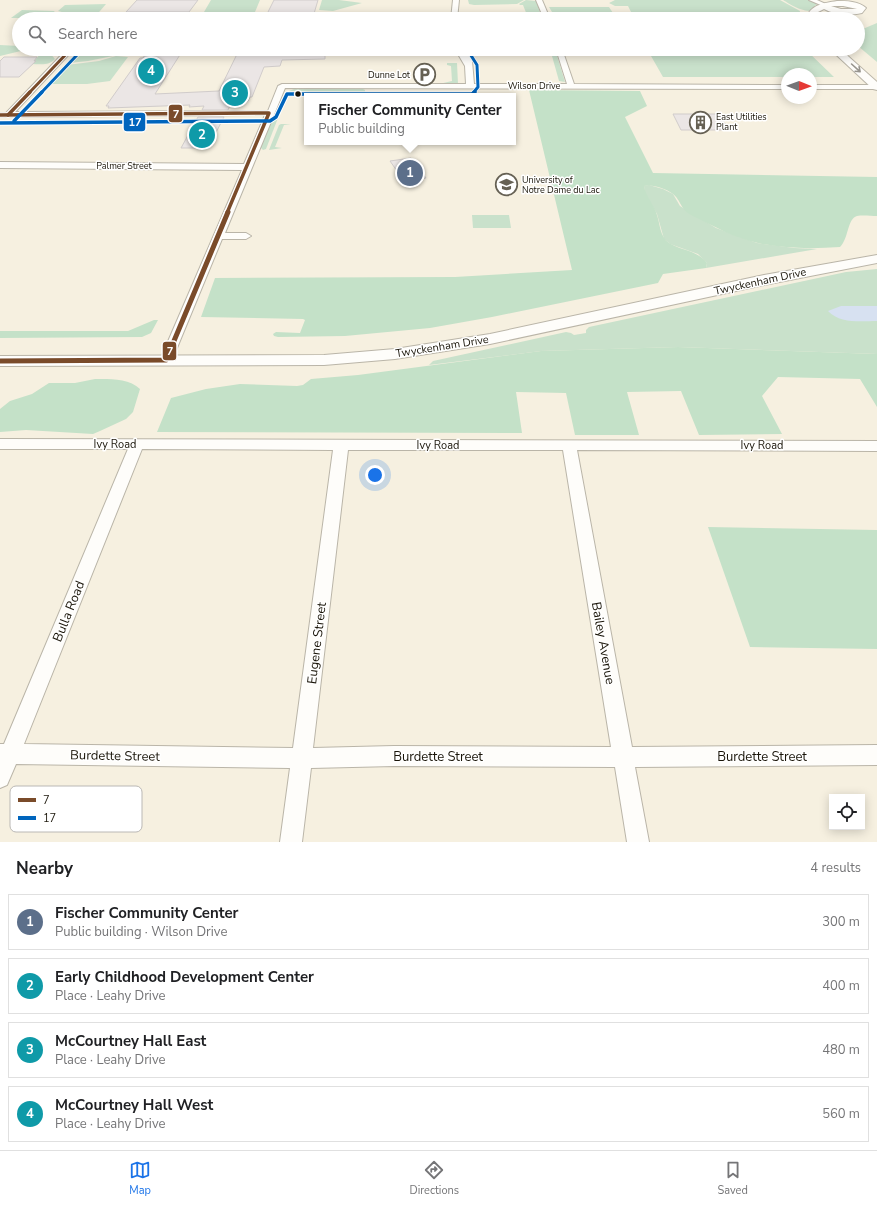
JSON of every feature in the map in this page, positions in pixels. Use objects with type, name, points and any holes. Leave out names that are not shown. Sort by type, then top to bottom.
[{"type":"street","points":[[538,0],[544,12]]},
{"type":"street","points":[[812,0],[830,9],[845,12],[859,11],[868,6],[832,0]]},
{"type":"street","points":[[457,2],[461,12]]},
{"type":"street","points":[[455,12],[457,2]]},
{"type":"street","points":[[812,12],[828,3],[843,2],[860,7],[862,10],[859,11]]},
{"type":"street","points":[[4,115],[64,56]]},
{"type":"street","points":[[461,56],[469,66]]},
{"type":"street","points":[[468,56],[470,86]]},
{"type":"street","points":[[561,56],[571,86]]},
{"type":"street","points":[[843,56],[877,87]]},
{"type":"street","points":[[856,56],[873,70]]},
{"type":"street","name":"Wilson Drive","points":[[269,114],[282,86],[781,87]]},
{"type":"street","points":[[817,87],[877,87]]},
{"type":"street","points":[[4,115],[269,114],[166,360]]},
{"type":"street","name":"Palmer Street","points":[[0,165],[248,167]]},
{"type":"street","points":[[219,236],[246,236]]},
{"type":"street","name":"Twyckenham Drive","points":[[0,361],[324,360],[395,354],[490,339],[756,282],[877,260]]},
{"type":"street","name":"Ivy Road","points":[[0,444],[877,446]]},
{"type":"street","name":"Bulla Road","points":[[0,778],[5,754],[137,444]]},
{"type":"street","name":"Eugene Street","points":[[291,842],[341,445]]},
{"type":"street","name":"Bailey Avenue","points":[[569,445],[638,842]]},
{"type":"street","name":"Burdette Street","points":[[5,754],[302,758],[394,756],[624,757],[877,755]]},
{"type":"green space","points":[[211,0],[260,0],[255,12],[204,12]]},
{"type":"green space","points":[[322,0],[339,0],[362,3],[333,11],[319,10]]},
{"type":"green space","points":[[468,0],[524,0],[517,4],[474,5],[469,4]]},
{"type":"green space","points":[[526,0],[536,1],[540,12],[526,12],[523,5],[519,4]]},
{"type":"green space","points":[[615,0],[780,0],[800,11],[631,12],[628,6],[615,6],[609,3]]},
{"type":"green space","points":[[783,0],[808,0],[817,4],[809,11],[798,8]]},
{"type":"green space","points":[[106,4],[99,12],[58,11],[65,5]]},
{"type":"green space","points":[[549,7],[609,7],[612,12],[552,12]]},
{"type":"green space","points":[[22,10],[55,11],[54,12],[19,12]]},
{"type":"green space","points":[[877,23],[877,62],[865,52],[865,28]]},
{"type":"green space","points":[[0,45],[12,46],[12,53],[0,56]]},
{"type":"green space","points":[[38,56],[52,56],[55,59],[47,64],[32,64],[36,61],[34,61]]},
{"type":"green space","points":[[76,56],[113,56],[88,61],[69,63]]},
{"type":"green space","points":[[116,56],[128,57],[110,81],[87,84],[51,84],[67,65],[99,61]]},
{"type":"green space","points":[[552,56],[557,56],[565,82],[559,81]]},
{"type":"green space","points":[[651,56],[812,56],[834,77],[817,77],[817,68],[781,68],[781,77],[663,77]]},
{"type":"green space","points":[[447,63],[457,63],[458,84],[439,84],[452,81],[451,66],[447,65]]},
{"type":"green space","points":[[294,89],[363,89],[365,90],[365,93],[303,93],[301,96],[287,97],[289,91]]},
{"type":"green space","points":[[529,90],[640,91],[647,106],[625,117],[653,173],[877,177],[877,216],[857,216],[854,218],[851,221],[845,239],[840,247],[809,248],[768,245],[749,241],[708,224],[689,214],[683,208],[676,196],[670,192],[655,186],[644,186],[646,194],[656,211],[662,234],[666,240],[674,246],[699,256],[707,263],[706,268],[663,274],[658,283],[492,317],[430,328],[345,336],[278,337],[274,336],[273,334],[276,332],[300,333],[305,320],[201,317],[215,278],[455,277],[572,270]]},
{"type":"green space","points":[[272,118],[278,118],[266,149],[263,150],[260,147]]},
{"type":"green space","points":[[291,124],[284,125],[275,147],[282,148],[269,150],[279,125]]},
{"type":"green space","points":[[649,185],[673,194],[680,206],[716,228],[757,243],[794,248],[817,249],[706,268],[707,263],[698,254],[670,244],[664,239],[657,214],[645,193],[644,186]]},
{"type":"green space","points":[[472,215],[509,215],[511,228],[473,228]]},
{"type":"green space","points":[[877,269],[877,306],[841,306],[863,321],[877,321],[877,354],[678,347],[541,351],[429,365],[433,361],[566,332],[574,335],[586,333],[586,330],[589,327],[846,272]]},
{"type":"green space","points":[[154,320],[158,320],[151,333],[142,337],[0,338],[0,331],[128,331]]},
{"type":"green space","points":[[678,347],[877,354],[877,407],[860,379],[778,377],[762,396],[782,434],[699,435],[681,391],[627,392],[639,435],[575,435],[566,393],[516,392],[522,433],[157,432],[171,398],[206,389],[240,384],[297,386],[303,385],[311,379],[358,375],[541,351]]},
{"type":"green space","points":[[95,379],[125,381],[140,389],[133,412],[126,419],[93,434],[26,430],[0,432],[0,409],[10,401],[32,394],[49,383],[75,383]]},
{"type":"green space","points":[[708,527],[877,530],[877,649],[750,647]]},
{"type":"water","points":[[841,306],[877,306],[877,321],[845,320],[838,318],[828,311]]},
{"type":"building","points":[[137,0],[198,0],[189,12],[126,12]]},
{"type":"building","points":[[274,0],[318,0],[314,12],[268,12]]},
{"type":"building","points":[[144,56],[179,56],[155,94],[219,91],[236,56],[325,56],[325,59],[282,60],[280,66],[264,67],[252,97],[250,97],[248,101],[232,101],[228,110],[202,110],[204,106],[189,107],[190,105],[108,108],[109,106],[106,106],[140,58],[143,58]]},
{"type":"building","points":[[4,57],[37,57],[34,61],[36,61],[19,77],[0,77],[0,61]]},
{"type":"building","name":"East Utilities Plant","points":[[673,114],[719,114],[729,130],[681,130]]},
{"type":"building","points":[[198,117],[224,117],[208,148],[181,148]]},
{"type":"building","points":[[411,158],[426,178],[404,181],[390,161]]},
{"type":"transit line","name":"7","points":[[8,115],[64,56]]},
{"type":"transit line","name":"17","points":[[14,121],[76,56]]},
{"type":"transit line","name":"17","points":[[471,56],[477,65],[478,87],[473,93]]},
{"type":"transit line","name":"17","points":[[0,123],[270,121],[276,117],[287,94],[304,94]]},
{"type":"transit line","name":"7","points":[[0,115],[269,113],[166,360],[0,361]]},
{"type":"place","name":"McCourtney Hall West","points":[[151,71]]},
{"type":"place","name":"Dunne Lot","points":[[425,75]]},
{"type":"place","name":"McCourtney Hall East","points":[[235,93]]},
{"type":"place","name":"East Utilities Plant","points":[[700,122]]},
{"type":"place","name":"Early Childhood Development Center","points":[[202,135]]},
{"type":"place","name":"Fischer Community Center","points":[[410,173]]},
{"type":"place","name":"University of Notre Dame du Lac","points":[[507,185]]}]
